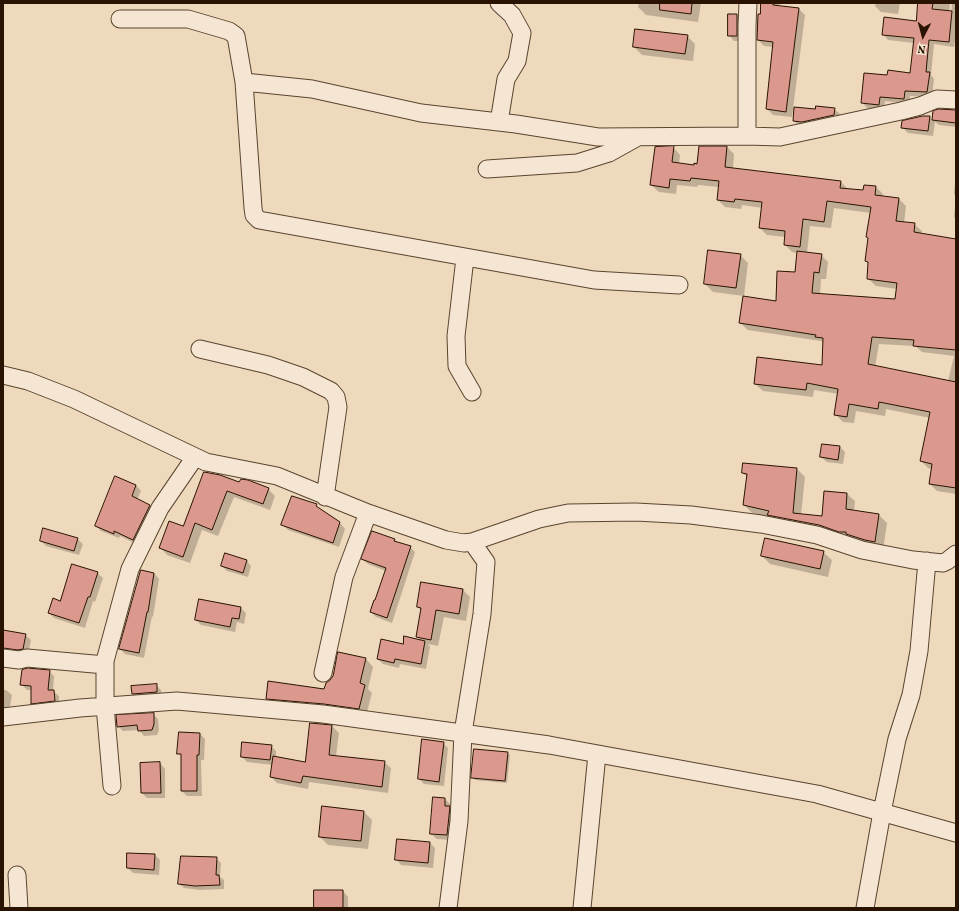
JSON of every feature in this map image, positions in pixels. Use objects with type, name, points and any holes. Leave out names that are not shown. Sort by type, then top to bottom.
[{"type":"street","points":[[499,3],[512,15],[522,33],[517,61],[506,79],[499,122]]},
{"type":"street","points":[[746,136],[748,3]]},
{"type":"street","points":[[120,19],[188,19],[229,31],[236,36],[244,82],[253,208],[254,215],[259,220],[594,280],[679,285]]},
{"type":"street","points":[[244,82],[312,88],[421,113],[499,122],[598,137],[780,137],[907,110],[937,99],[956,100]]},
{"type":"street","points":[[487,169],[577,162],[609,153],[638,137]]},
{"type":"street","points":[[465,258],[456,336],[457,366],[472,392]]},
{"type":"street","points":[[200,349],[268,365],[303,377],[331,391],[336,397],[338,407],[325,497]]},
{"type":"street","points":[[3,375],[28,381],[74,398],[206,462],[219,466],[240,468],[278,476],[325,497],[446,540],[464,543],[472,542],[538,519],[568,513],[636,512],[690,515],[761,524],[817,535],[862,550],[913,560],[943,563],[956,554]]},
{"type":"street","points":[[112,786],[105,706],[105,665],[130,569],[160,508],[195,457]]},
{"type":"street","points":[[323,673],[344,577],[368,513]]},
{"type":"street","points":[[448,908],[459,821],[463,734],[482,614],[486,562],[472,542]]},
{"type":"street","points":[[865,908],[897,739],[911,695],[917,658],[928,561]]},
{"type":"street","points":[[3,658],[19,660],[27,658],[105,665]]},
{"type":"street","points":[[3,717],[105,706],[177,702],[323,714],[549,745],[817,794],[956,833]]},
{"type":"street","points":[[582,908],[598,754]]},
{"type":"street","points":[[17,875],[19,908]]},
{"type":"building","points":[[660,3],[692,3],[691,14],[660,10]]},
{"type":"building","points":[[761,3],[773,3],[773,5],[799,8],[786,112],[766,109],[773,42],[757,40],[758,14],[760,14]]},
{"type":"building","points":[[918,3],[933,3],[932,9],[952,11],[949,42],[929,40],[926,72],[930,72],[927,92],[905,91],[904,99],[880,97],[879,105],[861,103],[864,73],[887,75],[888,70],[910,73],[914,38],[882,35],[884,17],[916,21]]},
{"type":"building","points":[[728,14],[737,14],[737,36],[728,36]]},
{"type":"building","points":[[635,29],[688,35],[685,54],[633,47]]},
{"type":"building","points":[[816,106],[835,108],[834,115],[802,122],[793,121],[794,107],[815,109]]},
{"type":"building","points":[[939,109],[956,110],[956,123],[932,120],[933,111]]},
{"type":"building","points":[[923,116],[930,116],[928,131],[901,128],[902,121]]},
{"type":"building","points":[[674,146],[672,162],[694,165],[694,163],[697,164],[699,146],[727,146],[725,167],[841,181],[840,188],[863,190],[864,185],[876,186],[875,195],[899,198],[896,221],[915,223],[914,232],[956,239],[956,350],[913,346],[914,340],[872,337],[868,364],[956,382],[956,488],[929,484],[932,464],[920,461],[930,412],[879,402],[878,409],[849,404],[847,417],[834,415],[838,389],[807,383],[806,390],[754,384],[757,357],[822,365],[823,338],[815,337],[816,335],[739,323],[743,296],[776,301],[777,271],[795,272],[797,251],[822,254],[819,273],[814,272],[812,293],[895,299],[897,283],[867,279],[868,262],[865,261],[868,238],[866,237],[871,207],[827,201],[824,222],[803,219],[800,247],[784,245],[785,231],[759,228],[762,202],[735,199],[734,202],[717,200],[719,181],[691,178],[690,181],[670,179],[669,188],[650,185],[655,147]]},
{"type":"building","points":[[708,250],[741,254],[736,288],[704,284]]},
{"type":"building","points":[[822,444],[840,446],[838,460],[820,457]]},
{"type":"building","points":[[743,463],[797,468],[793,513],[822,516],[824,491],[847,493],[846,509],[879,514],[875,542],[819,525],[767,515],[769,511],[743,505],[747,474],[742,473]]},
{"type":"building","points":[[204,472],[220,475],[239,482],[241,479],[248,480],[269,488],[263,504],[227,491],[212,530],[195,523],[183,557],[159,548],[169,521],[183,526]]},
{"type":"building","points":[[115,476],[136,485],[132,496],[150,505],[133,540],[114,531],[114,534],[95,526]]},
{"type":"building","points":[[292,496],[317,504],[316,506],[340,522],[333,543],[281,525]]},
{"type":"building","points":[[43,528],[78,538],[74,551],[40,541]]},
{"type":"building","points":[[372,531],[395,539],[394,541],[411,546],[387,618],[370,612],[386,568],[361,559]]},
{"type":"building","points":[[765,538],[824,551],[820,569],[761,556]]},
{"type":"building","points":[[225,553],[247,560],[243,573],[221,566]]},
{"type":"building","points":[[72,564],[98,572],[90,597],[88,597],[79,623],[48,613],[53,598],[60,601]]},
{"type":"building","points":[[141,570],[154,573],[148,612],[139,653],[119,649]]},
{"type":"building","points":[[421,582],[463,589],[459,614],[436,610],[431,640],[416,637],[421,608],[417,607]]},
{"type":"building","points":[[199,599],[241,607],[239,619],[232,618],[230,627],[195,620]]},
{"type":"building","points":[[3,630],[26,634],[23,649],[18,650],[3,648]]},
{"type":"building","points":[[404,636],[425,641],[421,664],[395,659],[394,663],[377,659],[381,639],[403,644]]},
{"type":"building","points":[[338,652],[366,658],[360,683],[365,685],[359,709],[324,704],[266,699],[268,681],[324,689],[326,683],[333,676]]},
{"type":"building","points":[[28,668],[50,670],[48,690],[54,690],[55,701],[31,704],[31,686],[20,685],[22,670]]},
{"type":"building","points":[[157,684],[157,692],[132,694],[131,686]]},
{"type":"building","points":[[154,713],[154,724],[152,730],[138,731],[137,725],[117,727],[116,715]]},
{"type":"building","points":[[310,723],[332,725],[329,755],[385,761],[382,787],[303,776],[301,783],[270,777],[273,756],[305,762]]},
{"type":"building","points":[[179,732],[200,733],[199,755],[197,755],[197,791],[181,791],[181,754],[177,754]]},
{"type":"building","points":[[422,739],[444,742],[439,782],[418,779]]},
{"type":"building","points":[[242,742],[272,745],[270,760],[241,757]]},
{"type":"building","points":[[474,749],[508,752],[505,781],[471,778]]},
{"type":"building","points":[[160,762],[161,793],[141,793],[140,763]]},
{"type":"building","points":[[433,797],[445,798],[445,806],[450,806],[447,835],[430,834]]},
{"type":"building","points":[[322,806],[364,811],[361,841],[319,837]]},
{"type":"building","points":[[397,839],[430,842],[428,863],[395,860]]},
{"type":"building","points":[[127,853],[155,854],[154,870],[127,868]]},
{"type":"building","points":[[181,856],[217,857],[216,875],[219,875],[220,885],[195,886],[178,884]]},
{"type":"building","points":[[314,890],[343,890],[343,908],[314,908]]}]
